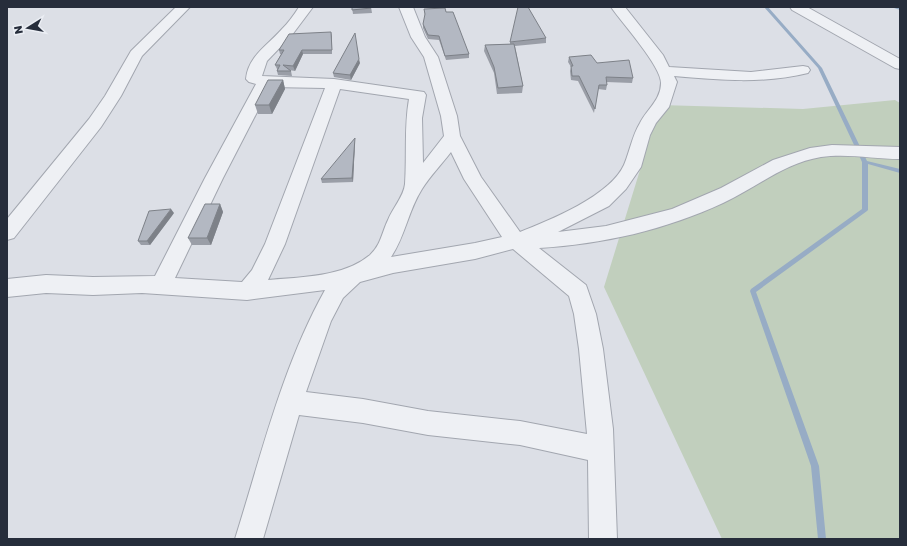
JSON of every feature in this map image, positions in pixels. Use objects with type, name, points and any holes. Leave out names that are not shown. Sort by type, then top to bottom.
[{"type":"street","points":[[7,233],[94,123],[113,96],[136,54],[183,7]]},
{"type":"street","points":[[306,7],[286,33],[257,65],[253,73],[254,79],[265,82],[334,84],[418,95],[414,118],[414,186]]},
{"type":"street","points":[[406,7],[418,37],[431,57],[449,116],[452,136],[473,179],[505,222],[516,241],[578,291],[585,314],[591,349],[600,429],[603,539]]},
{"type":"street","points":[[7,288],[46,284],[94,286],[142,284],[247,291],[324,282],[393,265],[475,252],[516,241],[540,232],[602,201],[620,185],[632,167],[642,135],[649,121],[661,107],[667,92],[669,82],[665,71],[647,42],[618,7]]},
{"type":"street","points":[[797,7],[885,55],[900,65]]},
{"type":"street","points":[[885,55],[900,53]]},
{"type":"street","points":[[665,71],[745,76],[780,75],[803,70]]},
{"type":"street","points":[[161,285],[214,178],[265,82]]},
{"type":"street","points":[[247,291],[260,275],[275,244],[334,84]]},
{"type":"street","points":[[248,539],[291,402],[320,320],[334,292],[353,276],[378,260],[390,243],[397,220],[414,186],[444,149],[452,136]]},
{"type":"street","points":[[516,241],[566,239],[611,233],[652,222],[690,209],[722,195],[762,173],[811,153],[835,149],[888,154],[900,153]]},
{"type":"street","points":[[291,402],[428,423],[520,433],[600,450]]},
{"type":"green space","points":[[895,100],[900,103],[900,539],[722,539],[604,287],[660,105],[803,109]]},
{"type":"building","points":[[352,7],[371,7],[371,8],[352,10]]},
{"type":"building","points":[[518,7],[528,7],[546,38],[510,42]]},
{"type":"building","points":[[445,8],[446,12],[453,12],[469,54],[445,56],[439,36],[428,35],[423,24],[425,14],[424,9]]},
{"type":"building","points":[[331,32],[332,50],[302,50],[293,66],[283,65],[291,71],[277,71],[280,65],[275,65],[284,50],[279,50],[289,34]]},
{"type":"building","points":[[355,33],[359,59],[350,75],[333,73]]},
{"type":"building","points":[[514,44],[523,86],[498,88],[494,67],[485,45]]},
{"type":"building","points":[[591,55],[597,63],[629,60],[633,78],[606,77],[607,85],[599,85],[595,109],[579,76],[572,76],[571,66],[573,66],[569,57]]},
{"type":"building","points":[[268,80],[283,80],[269,105],[255,105]]},
{"type":"building","points":[[355,138],[352,178],[321,179]]},
{"type":"building","points":[[205,204],[220,204],[207,238],[188,238]]},
{"type":"building","points":[[171,209],[147,241],[138,241],[149,211]]},
{"type":"waterway","points":[[766,7],[820,68],[865,162]]},
{"type":"waterway","points":[[895,7],[900,9]]},
{"type":"waterway","points":[[822,539],[815,466],[753,291],[865,210],[865,162]]},
{"type":"waterway","points":[[865,162],[900,171]]}]
